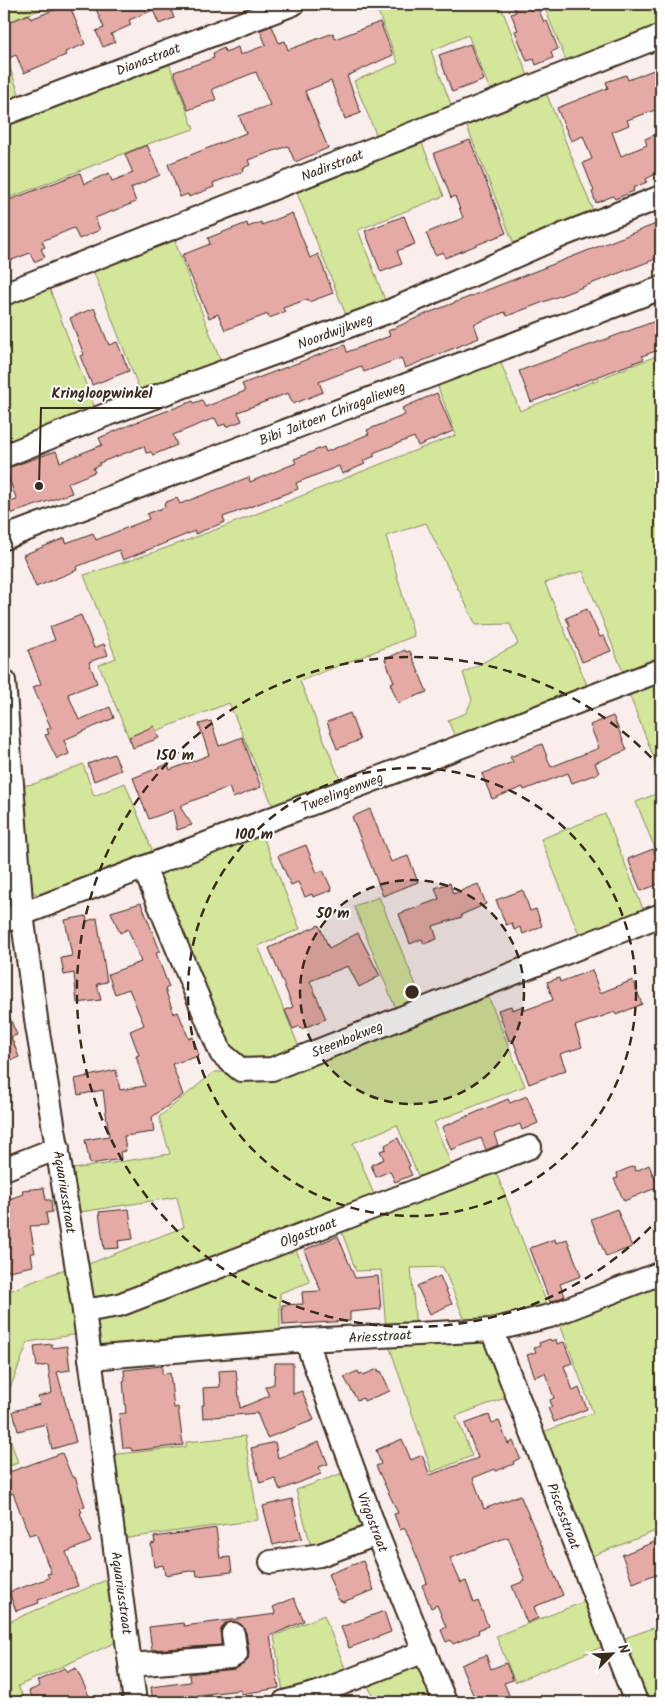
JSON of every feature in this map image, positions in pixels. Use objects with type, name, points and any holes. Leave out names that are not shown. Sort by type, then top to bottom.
[{"type":"street","name":"Dianastraat","points":[[4,114],[293,4]]},
{"type":"street","name":"Nadirstraat","points":[[4,294],[661,36]]},
{"type":"street","name":"Noordwijkweg","points":[[4,456],[117,411],[390,311],[564,234],[661,197]]},
{"type":"street","name":"Bibi Jaitoen Chiragalieweg","points":[[4,538],[661,288]]},
{"type":"street","name":"Tweelingenweg","points":[[13,917],[661,670]]},
{"type":"street","name":"Aquariusstraat","points":[[4,681],[13,917],[38,1026],[84,1311],[135,1702]]},
{"type":"street","name":"Steenbokweg","points":[[144,868],[221,1053],[241,1070],[272,1069],[661,915]]},
{"type":"street","name":"Olgastraat","points":[[84,1311],[119,1305],[530,1147]]},
{"type":"street","points":[[4,1169],[58,1148]]},
{"type":"street","name":"Ariesstraat","points":[[90,1358],[306,1340],[492,1330],[550,1316],[661,1273]]},
{"type":"street","name":"Piscesstraat","points":[[492,1330],[636,1702]]},
{"type":"street","name":"Virgostraat","points":[[306,1340],[377,1534],[445,1702]]},
{"type":"street","points":[[271,1562],[320,1555],[377,1534]]},
{"type":"street","points":[[131,1665],[231,1657],[236,1654],[233,1634]]},
{"type":"street","points":[[284,1702],[317,1693],[425,1652]]},
{"type":"green space","points":[[4,4],[55,4],[4,24]]},
{"type":"green space","points":[[375,4],[500,4],[532,86],[494,100],[468,35],[431,51],[455,115],[380,144],[354,81],[398,63]]},
{"type":"green space","points":[[543,4],[661,4],[661,33],[570,70]]},
{"type":"green space","points":[[4,51],[22,102],[4,108]]},
{"type":"green space","points":[[167,58],[194,129],[156,141],[4,200],[4,119]]},
{"type":"green space","points":[[545,90],[598,223],[518,254],[465,122]]},
{"type":"green space","points":[[420,139],[444,196],[358,230],[387,305],[348,320],[295,188]]},
{"type":"green space","points":[[172,234],[222,365],[142,396],[91,265]]},
{"type":"green space","points":[[47,282],[96,411],[4,448],[4,298]]},
{"type":"green space","points":[[661,354],[661,663],[625,677],[583,571],[545,583],[589,690],[457,742],[448,720],[466,713],[472,700],[463,673],[518,644],[510,624],[476,625],[426,523],[386,536],[414,636],[300,681],[342,784],[275,811],[229,703],[130,741],[99,665],[116,658],[84,575],[178,544],[456,435],[436,382],[499,358],[520,411]]},
{"type":"green space","points":[[654,679],[661,698],[661,776],[627,689]]},
{"type":"green space","points":[[83,764],[94,796],[125,783],[155,857],[42,897],[29,890],[18,786],[34,784]]},
{"type":"green space","points":[[661,792],[661,863],[636,802]]},
{"type":"green space","points":[[605,814],[647,919],[583,944],[541,839]]},
{"type":"green space","points":[[261,832],[300,929],[258,946],[301,1052],[270,1065],[234,1057],[157,884],[159,867]]},
{"type":"green space","points":[[379,897],[423,1002],[397,1012],[354,906]]},
{"type":"green space","points":[[486,991],[525,1086],[434,1122],[454,1172],[422,1185],[397,1125],[353,1143],[377,1202],[89,1304],[83,1266],[184,1227],[177,1197],[74,1213],[67,1170],[170,1154],[159,1117],[214,1072],[237,1072]]},
{"type":"green space","points":[[494,1167],[549,1309],[467,1325],[443,1267],[411,1268],[416,1328],[386,1330],[381,1270],[356,1271],[339,1224]]},
{"type":"green space","points":[[293,1243],[310,1282],[280,1293],[280,1336],[101,1347],[97,1343],[91,1315]]},
{"type":"green space","points":[[70,1267],[79,1334],[28,1342],[4,1404],[4,1293]]},
{"type":"green space","points":[[661,1279],[661,1529],[587,1558],[538,1434],[593,1413],[558,1319]]},
{"type":"green space","points":[[486,1338],[510,1396],[456,1416],[472,1456],[432,1472],[388,1342]]},
{"type":"green space","points":[[4,1420],[18,1463],[4,1468]]},
{"type":"green space","points":[[245,1436],[258,1520],[120,1539],[108,1455],[186,1447],[186,1442]]},
{"type":"green space","points":[[348,1471],[370,1526],[312,1550],[296,1490]]},
{"type":"green space","points":[[113,1577],[121,1640],[18,1686],[26,1702],[4,1702],[4,1624]]},
{"type":"green space","points":[[591,1599],[609,1644],[515,1682],[496,1636]]},
{"type":"green space","points":[[324,1615],[349,1678],[284,1698],[274,1636]]},
{"type":"green space","points":[[661,1625],[661,1702],[644,1702],[620,1640]]},
{"type":"green space","points":[[415,1658],[441,1702],[375,1702],[365,1678]]},
{"type":"building","points":[[69,4],[85,44],[65,52],[66,55],[24,73],[16,55],[4,60],[4,24],[29,14],[31,19]]},
{"type":"building","points":[[94,4],[169,4],[174,18],[159,24],[153,10],[129,20],[131,25],[111,34],[115,42],[103,47],[96,31],[104,28]]},
{"type":"building","points":[[512,4],[536,4],[544,22],[547,21],[558,49],[551,52],[553,58],[536,65],[534,59],[527,61],[515,31],[518,30],[511,14],[516,12]]},
{"type":"building","points":[[380,22],[393,55],[347,76],[361,113],[345,119],[331,81],[305,91],[328,148],[295,162],[288,146],[248,160],[250,165],[243,168],[244,171],[213,183],[214,187],[189,197],[188,194],[180,197],[168,164],[246,133],[239,116],[270,105],[256,72],[212,89],[216,100],[188,110],[174,72],[214,58],[213,53],[224,48],[225,52],[238,47],[240,55],[266,45],[260,30],[272,26],[279,43],[285,41],[288,50],[333,33],[335,39]]},
{"type":"building","points":[[470,44],[484,80],[452,92],[439,55]]},
{"type":"building","points":[[656,69],[659,76],[661,75],[661,108],[627,120],[629,125],[612,132],[621,156],[647,145],[645,139],[661,132],[661,171],[646,179],[647,182],[633,188],[634,191],[615,199],[613,196],[596,203],[592,192],[594,191],[583,163],[592,159],[583,136],[571,141],[557,108],[608,88],[606,82],[626,75],[628,80]]},
{"type":"building","points":[[470,140],[506,233],[445,258],[443,252],[435,255],[426,233],[463,218],[455,196],[451,198],[434,153]]},
{"type":"building","points":[[147,145],[160,175],[131,188],[136,202],[95,218],[100,230],[79,239],[74,228],[42,241],[45,247],[41,249],[45,257],[34,262],[30,253],[4,263],[4,202],[80,173],[84,184],[109,173],[112,181],[133,173],[125,154]]},
{"type":"building","points":[[292,213],[310,258],[318,254],[333,293],[309,302],[308,299],[283,308],[285,312],[269,318],[268,314],[225,330],[218,314],[209,318],[182,255],[210,244],[208,238],[247,223],[248,227],[261,222],[262,225]]},
{"type":"building","points":[[404,216],[415,244],[397,251],[402,264],[381,272],[365,231]]},
{"type":"building","points":[[661,222],[661,257],[507,316],[505,312],[474,324],[479,338],[405,368],[401,358],[364,372],[361,366],[319,382],[323,392],[293,404],[288,393],[238,412],[242,421],[226,427],[225,424],[219,426],[215,418],[173,435],[177,445],[153,455],[151,452],[146,453],[144,446],[99,463],[100,465],[93,468],[95,472],[68,483],[72,493],[10,514],[6,503],[17,500],[5,469],[56,451],[60,462],[102,445],[99,438],[132,424],[193,401],[194,403],[202,400],[205,407],[245,391],[242,384],[345,345],[347,352],[390,336],[388,331],[423,315]]},
{"type":"building","points":[[94,308],[109,345],[117,342],[129,371],[92,385],[80,356],[84,355],[70,318]]},
{"type":"building","points":[[661,319],[661,349],[642,356],[644,359],[531,402],[519,371]]},
{"type":"building","points":[[437,393],[453,431],[418,446],[414,437],[373,453],[375,456],[363,461],[365,464],[342,474],[339,466],[296,483],[298,489],[223,517],[225,522],[195,534],[195,531],[123,560],[119,550],[76,567],[77,570],[36,587],[23,555],[65,538],[66,543],[93,533],[96,540],[149,519],[147,514],[165,507],[164,503],[177,498],[180,504],[249,477],[250,482],[296,463],[294,459],[324,447],[326,452],[369,434],[367,430],[405,415],[402,408]]},
{"type":"building","points":[[587,609],[600,637],[604,636],[611,651],[582,662],[566,618]]},
{"type":"building","points":[[81,615],[94,648],[104,644],[108,655],[89,662],[97,683],[68,694],[79,720],[110,707],[114,718],[64,740],[69,754],[57,759],[45,735],[49,734],[47,729],[51,728],[33,687],[41,684],[28,650],[55,640],[50,627]]},
{"type":"building","points":[[405,650],[406,652],[410,651],[427,692],[398,703],[390,683],[394,682],[385,659]]},
{"type":"building","points":[[350,713],[360,740],[337,749],[327,722]]},
{"type":"building","points":[[613,716],[627,750],[595,763],[599,773],[572,783],[568,773],[524,790],[523,787],[492,799],[482,774],[513,762],[510,757],[542,744],[551,767],[599,748],[590,725]]},
{"type":"building","points":[[211,721],[219,746],[242,737],[261,787],[233,798],[229,787],[184,804],[180,807],[192,825],[177,830],[173,810],[149,819],[133,778],[168,764],[170,770],[209,755],[199,724]]},
{"type":"building","points":[[154,726],[159,738],[133,748],[129,737]]},
{"type":"building","points":[[114,754],[121,770],[94,781],[88,764]]},
{"type":"building","points":[[370,809],[391,862],[408,856],[418,882],[383,896],[352,817]]},
{"type":"building","points":[[306,845],[317,873],[323,870],[332,890],[313,897],[312,894],[305,897],[298,882],[291,885],[278,856]]},
{"type":"building","points":[[653,849],[661,869],[661,883],[641,891],[628,859]]},
{"type":"building","points":[[450,883],[453,894],[478,884],[486,904],[461,915],[462,917],[433,926],[437,939],[424,944],[422,939],[410,944],[399,914],[439,899],[435,888]]},
{"type":"building","points":[[523,890],[530,911],[536,909],[542,926],[523,934],[520,927],[514,930],[512,923],[506,925],[496,900]]},
{"type":"building","points":[[141,903],[160,951],[156,953],[169,987],[165,989],[174,1014],[178,1012],[189,1039],[193,1037],[199,1056],[172,1064],[183,1095],[152,1117],[154,1132],[124,1136],[126,1151],[120,1152],[121,1159],[90,1164],[85,1140],[109,1136],[103,1090],[78,1095],[75,1079],[116,1070],[120,1090],[145,1086],[136,1056],[139,1055],[130,1031],[144,1025],[129,989],[115,994],[108,974],[141,962],[128,929],[120,933],[111,912]]},
{"type":"building","points":[[86,916],[87,921],[97,918],[107,982],[97,984],[101,1000],[77,1003],[74,973],[64,975],[61,958],[72,956],[65,920]]},
{"type":"building","points":[[319,925],[329,948],[358,933],[380,976],[359,987],[348,966],[310,981],[326,1019],[301,1029],[300,1026],[293,1029],[285,1010],[293,1007],[269,948]]},
{"type":"building","points":[[592,970],[600,993],[633,980],[642,1004],[616,1015],[615,1012],[575,1026],[582,1047],[560,1054],[566,1070],[529,1084],[513,1040],[509,1041],[498,1010],[511,1006],[512,1010],[523,1006],[525,1010],[553,1000],[547,982],[559,978],[560,982]]},
{"type":"building","points":[[4,1004],[17,1035],[11,1037],[19,1057],[4,1063]]},
{"type":"building","points":[[527,1096],[538,1123],[522,1130],[520,1124],[494,1134],[498,1145],[486,1150],[481,1138],[451,1150],[442,1127],[508,1099],[510,1103]]},
{"type":"building","points":[[398,1138],[412,1175],[395,1182],[390,1171],[376,1177],[371,1165],[384,1159],[380,1151],[386,1149],[385,1145]]},
{"type":"building","points":[[649,1165],[658,1187],[624,1201],[614,1179],[618,1178],[617,1173],[634,1166],[636,1171]]},
{"type":"building","points":[[44,1188],[46,1200],[51,1200],[52,1212],[46,1213],[48,1225],[30,1226],[35,1253],[31,1253],[33,1266],[4,1272],[4,1201],[23,1194],[22,1190]]},
{"type":"building","points":[[129,1209],[133,1239],[118,1241],[119,1248],[104,1249],[99,1212]]},
{"type":"building","points":[[617,1209],[632,1247],[606,1257],[591,1219]]},
{"type":"building","points":[[338,1236],[355,1278],[378,1276],[381,1309],[350,1312],[350,1321],[283,1325],[282,1305],[303,1304],[302,1292],[321,1291],[304,1250]]},
{"type":"building","points":[[555,1239],[556,1243],[567,1239],[581,1276],[560,1284],[565,1296],[550,1302],[530,1248]]},
{"type":"building","points":[[440,1276],[452,1304],[430,1314],[417,1286]]},
{"type":"building","points":[[550,1339],[551,1341],[556,1339],[557,1344],[564,1342],[572,1363],[564,1366],[573,1391],[579,1388],[587,1409],[554,1422],[548,1408],[552,1406],[550,1400],[554,1398],[545,1373],[535,1377],[527,1355],[536,1352],[534,1348],[540,1346],[539,1343]]},
{"type":"building","points":[[52,1344],[52,1348],[67,1346],[70,1370],[57,1372],[76,1442],[52,1449],[46,1424],[18,1431],[13,1411],[40,1404],[38,1397],[52,1393],[48,1365],[37,1367],[34,1346]]},
{"type":"building","points":[[275,1363],[293,1363],[293,1394],[302,1391],[314,1420],[267,1438],[257,1413],[203,1418],[203,1388],[220,1387],[219,1371],[236,1370],[240,1408],[269,1396],[265,1387],[274,1384]]},
{"type":"building","points":[[162,1366],[162,1374],[170,1373],[174,1408],[178,1407],[183,1445],[132,1451],[131,1448],[123,1448],[119,1414],[126,1413],[123,1381],[125,1380],[124,1370]]},
{"type":"building","points":[[378,1369],[379,1372],[381,1371],[390,1391],[364,1401],[363,1398],[357,1400],[344,1377],[358,1371],[359,1374],[362,1373],[363,1375]]},
{"type":"building","points":[[489,1415],[492,1423],[499,1421],[508,1444],[513,1441],[520,1458],[513,1462],[514,1464],[473,1478],[484,1509],[520,1495],[563,1595],[534,1607],[538,1618],[527,1623],[512,1586],[525,1581],[508,1537],[450,1558],[461,1583],[466,1581],[474,1603],[478,1601],[488,1626],[478,1630],[479,1633],[453,1644],[451,1640],[446,1642],[441,1630],[446,1627],[437,1605],[431,1608],[422,1585],[427,1583],[424,1574],[405,1528],[400,1530],[394,1514],[398,1513],[376,1466],[381,1464],[376,1450],[402,1439],[411,1460],[422,1455],[430,1475],[478,1458],[465,1424]]},
{"type":"building","points":[[275,1442],[278,1458],[319,1442],[328,1464],[319,1467],[321,1474],[280,1490],[275,1478],[260,1483],[251,1448]]},
{"type":"building","points":[[62,1453],[72,1477],[75,1477],[85,1506],[80,1508],[82,1512],[80,1513],[91,1542],[66,1552],[78,1586],[38,1600],[39,1603],[16,1611],[9,1592],[49,1578],[47,1574],[51,1573],[36,1533],[29,1535],[13,1493],[4,1497],[4,1474]]},
{"type":"building","points":[[292,1499],[302,1538],[273,1545],[263,1506]]},
{"type":"building","points":[[216,1528],[220,1558],[230,1557],[232,1572],[197,1576],[196,1570],[165,1575],[163,1565],[154,1567],[151,1544],[155,1543],[154,1537]]},
{"type":"building","points":[[654,1542],[661,1559],[661,1572],[633,1583],[622,1555]]},
{"type":"building","points":[[363,1561],[374,1590],[343,1602],[338,1599],[328,1574]]},
{"type":"building","points":[[294,1598],[304,1621],[270,1636],[279,1688],[241,1694],[241,1690],[198,1695],[200,1702],[153,1702],[151,1687],[190,1682],[189,1674],[237,1668],[248,1660],[249,1652],[246,1632],[237,1622],[225,1623],[221,1629],[221,1645],[152,1650],[149,1627],[183,1623],[184,1626],[276,1614],[273,1607]]},
{"type":"building","points":[[384,1611],[391,1632],[349,1648],[341,1627]]},
{"type":"building","points":[[486,1655],[491,1669],[506,1663],[513,1680],[504,1683],[512,1702],[476,1702],[461,1665]]},
{"type":"building","points":[[64,1668],[67,1672],[76,1668],[92,1702],[35,1702],[29,1691],[40,1686],[37,1681]]},
{"type":"place","name":"Kringloopwinkel","points":[[39,486]]}]
